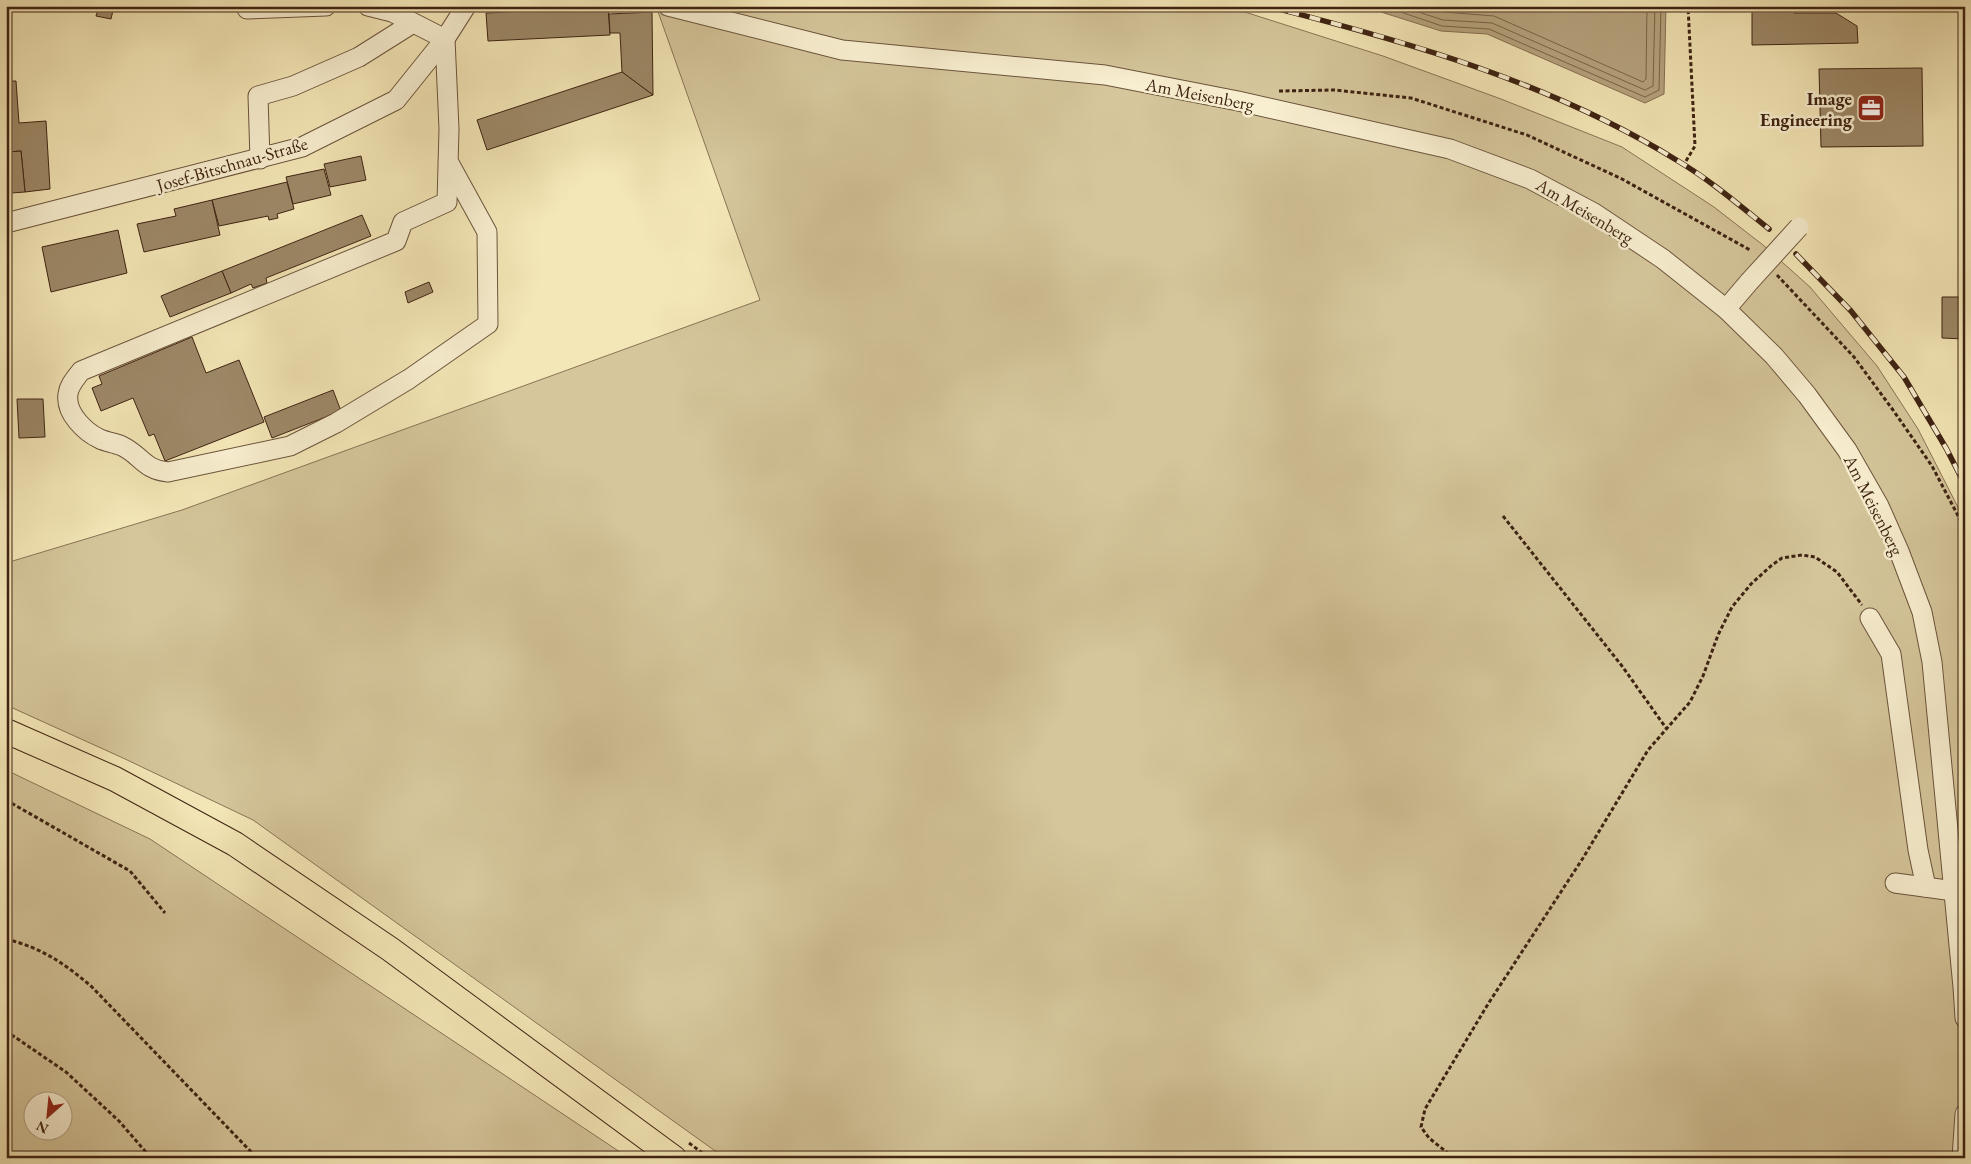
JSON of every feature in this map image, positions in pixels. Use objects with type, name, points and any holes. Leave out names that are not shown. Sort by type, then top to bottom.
[{"type":"main road","points":[[6,731],[115,779],[235,844],[390,949],[674,1158]]},
{"type":"street","points":[[247,8],[326,6]]},
{"type":"street","points":[[368,6],[392,12],[445,39],[449,129],[448,161],[447,202],[403,222],[396,241],[81,371],[72,382],[68,394],[69,408],[84,428],[100,439],[123,446],[155,471],[168,472],[290,446],[336,423],[409,379],[488,324],[487,232],[448,161]]},
{"type":"street","name":"Josef-Bitschnau-Straße","points":[[6,223],[302,147],[396,100],[445,39],[466,6]]},
{"type":"street","name":"Am Meisenberg","points":[[668,6],[842,50],[1105,76],[1238,101],[1450,149],[1530,179],[1594,213],[1663,259],[1726,309],[1774,356],[1807,396],[1841,442],[1879,506],[1899,551],[1922,612],[1932,662],[1965,1018]]},
{"type":"street","points":[[260,159],[258,96],[293,86],[359,57],[413,23]]},
{"type":"street","points":[[1726,309],[1799,227]]},
{"type":"street","points":[[1870,618],[1891,654],[1918,850],[1926,887]]},
{"type":"street","points":[[1895,883],[1954,891]]},
{"type":"street","points":[[1962,1158],[1965,1114]]},
{"type":"path","points":[[1686,161],[1695,146],[1688,6]]},
{"type":"path","points":[[1275,91],[1334,90],[1411,98],[1527,135],[1622,178],[1750,250]]},
{"type":"path","points":[[1777,274],[1854,357],[1932,466],[1965,529]]},
{"type":"path","points":[[1503,516],[1622,666],[1666,728]]},
{"type":"path","points":[[1454,1158],[1428,1138],[1421,1127],[1425,1109],[1488,1004],[1593,843],[1648,750],[1690,702],[1703,676],[1718,634],[1732,607],[1763,572],[1782,558],[1802,555],[1815,557],[1846,582],[1870,618]]},
{"type":"path","points":[[6,800],[130,871],[165,913]]},
{"type":"path","points":[[6,939],[26,944],[68,966],[92,987],[257,1158]]},
{"type":"path","points":[[6,1031],[66,1072],[119,1121],[151,1158]]},
{"type":"shaded area","points":[[656,6],[1226,6],[1383,56],[1501,99],[1622,147],[1714,207],[1763,245],[1810,287],[1877,366],[1918,429],[1965,521],[1965,1158],[725,1158],[253,820],[6,705],[6,563],[182,510],[760,300]]},
{"type":"shaded area","points":[[6,770],[150,839],[629,1158],[6,1158]]},
{"type":"water","points":[[1376,6],[1666,6],[1664,94],[1645,103],[1487,34],[1441,31],[1381,12]]},
{"type":"building","points":[[99,6],[114,6],[111,19],[96,16]]},
{"type":"building","points":[[1752,6],[1794,6],[1794,13],[1836,13],[1857,26],[1858,43],[1752,45]]},
{"type":"building","points":[[608,7],[610,35],[488,41],[486,13]]},
{"type":"building","points":[[652,12],[653,95],[622,72],[620,33],[610,33],[609,14]]},
{"type":"building","name":"Image Engineering","points":[[1922,68],[1923,146],[1821,147],[1819,69]]},
{"type":"building","points":[[622,72],[653,95],[487,150],[477,120]]},
{"type":"building","points":[[8,81],[16,81],[19,123],[46,121],[50,189],[25,192],[21,151],[8,152],[6,84]]},
{"type":"building","points":[[21,151],[25,192],[11,193],[8,152]]},
{"type":"building","points":[[361,156],[366,180],[330,187],[324,164]]},
{"type":"building","points":[[324,169],[331,195],[293,204],[286,177]]},
{"type":"building","points":[[287,182],[294,209],[277,214],[278,218],[269,220],[268,216],[219,226],[212,200]]},
{"type":"building","points":[[212,200],[220,235],[144,252],[137,224],[176,216],[174,209]]},
{"type":"building","points":[[362,215],[371,236],[266,278],[267,283],[253,288],[251,284],[231,293],[222,271]]},
{"type":"building","points":[[118,230],[127,273],[51,292],[42,247]]},
{"type":"building","points":[[222,271],[231,293],[170,317],[161,296]]},
{"type":"building","points":[[429,282],[433,292],[408,303],[405,292]]},
{"type":"building","points":[[1942,297],[1965,297],[1965,339],[1942,338]]},
{"type":"building","points":[[192,337],[206,373],[239,360],[264,422],[165,461],[154,434],[149,436],[133,398],[101,411],[92,388],[102,384],[99,376]]},
{"type":"building","points":[[333,390],[341,411],[272,438],[264,417]]},
{"type":"building","points":[[17,399],[43,399],[45,437],[19,438]]},
{"type":"railway","points":[[1267,6],[1426,50],[1530,87],[1581,109],[1630,133],[1690,168],[1769,229]]},
{"type":"railway","points":[[1796,254],[1851,311],[1904,377],[1946,448],[1965,485]]},
{"type":"place","name":"Image Engineering","points":[[1871,108]]}]
